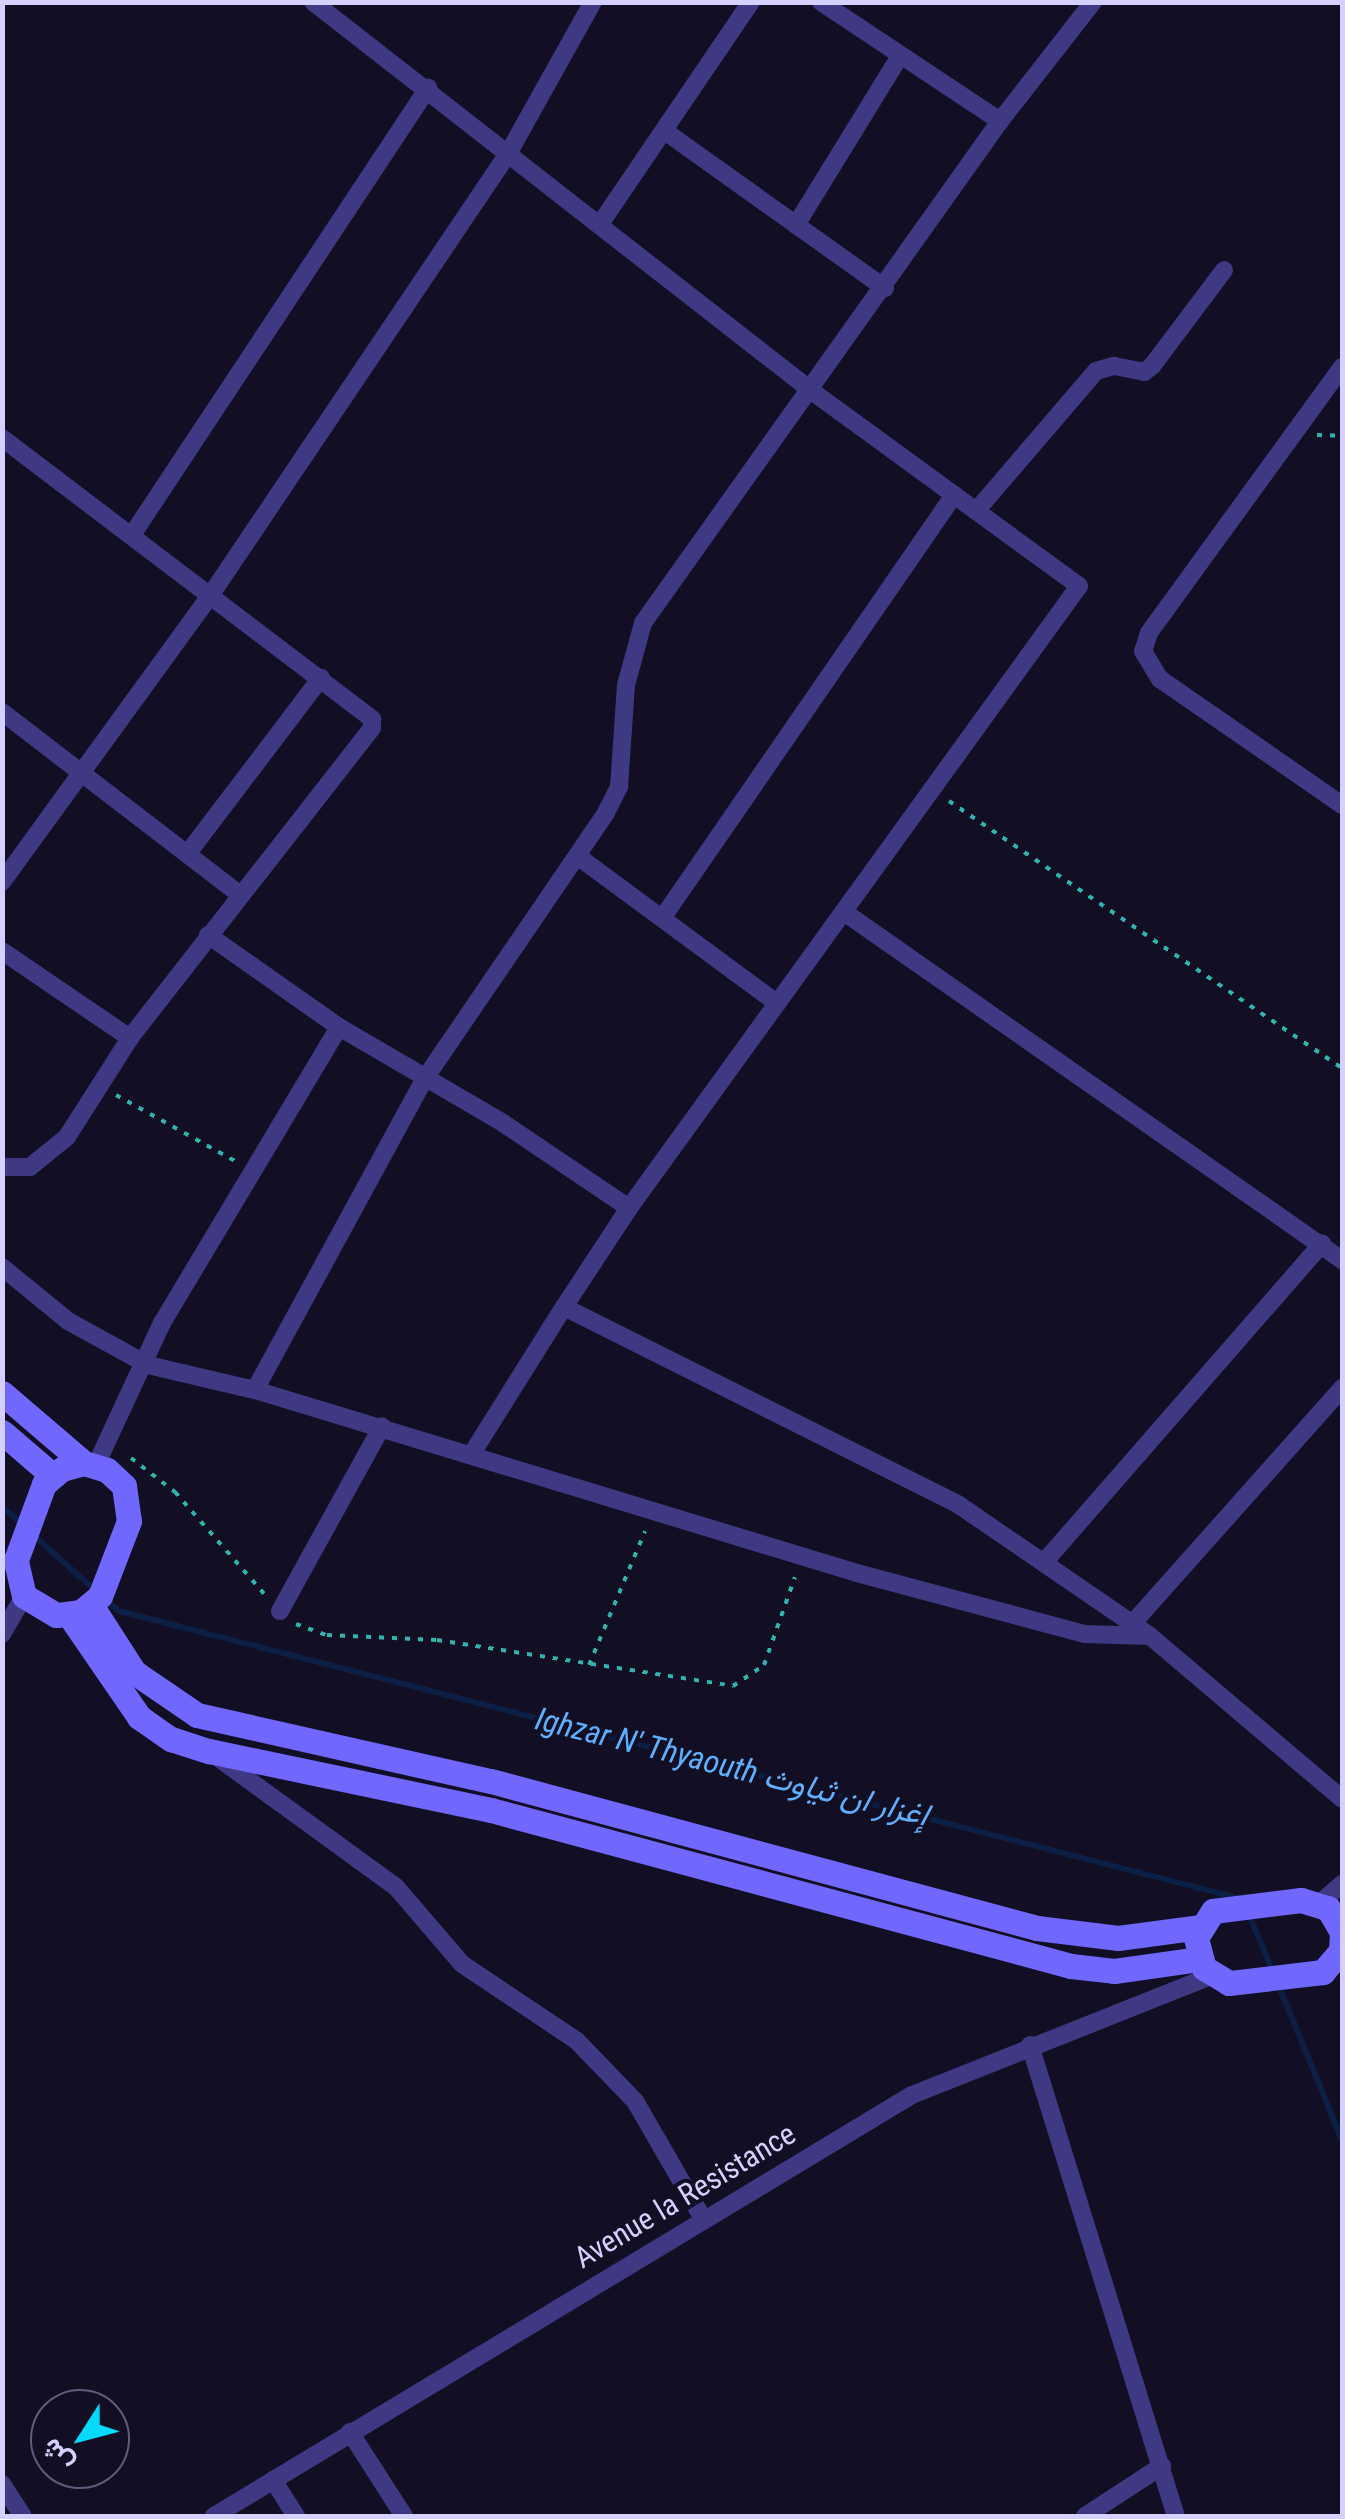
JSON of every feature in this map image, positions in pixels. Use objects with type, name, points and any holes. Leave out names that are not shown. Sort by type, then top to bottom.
[{"type":"street","points":[[313,2],[813,392],[1079,586],[629,1208],[472,1455]]},
{"type":"street","points":[[2,882],[212,593],[509,152],[593,2]]},
{"type":"street","points":[[600,224],[751,2]]},
{"type":"street","points":[[821,2],[1000,121]]},
{"type":"street","points":[[255,1390],[426,1078],[580,858],[619,788],[626,685],[644,622],[813,392],[1000,121],[1093,2]]},
{"type":"street","points":[[796,225],[900,56]]},
{"type":"street","points":[[134,532],[428,88]]},
{"type":"street","points":[[666,132],[885,288]]},
{"type":"street","points":[[976,511],[1096,371],[1114,366],[1144,372],[1152,366],[1224,270]]},
{"type":"street","points":[[1342,367],[1149,633],[1144,651],[1160,679],[1342,805]]},
{"type":"street","points":[[2,438],[134,532],[367,713],[372,728],[239,894],[130,1038],[101,1086],[47,1157],[30,1167],[2,1167]]},
{"type":"street","points":[[664,917],[954,495]]},
{"type":"street","points":[[188,853],[321,678]]},
{"type":"street","points":[[2,712],[239,894]]},
{"type":"street","points":[[580,858],[777,1003]]},
{"type":"street","points":[[844,912],[1342,1260]]},
{"type":"street","points":[[208,936],[339,1028],[426,1078],[629,1208]]},
{"type":"street","points":[[2,951],[130,1038]]},
{"type":"street","points":[[52,1475],[90,1464],[107,1440],[148,1365],[162,1323],[339,1028]]},
{"type":"street","points":[[1046,1560],[1322,1244]]},
{"type":"street","points":[[2,1267],[68,1322],[148,1365],[382,1426],[652,1515],[1084,1634],[1150,1636]]},
{"type":"street","points":[[564,1307],[638,1350],[959,1504],[1046,1560],[1150,1636],[1342,1799]]},
{"type":"street","points":[[1132,1624],[1342,1388]]},
{"type":"street","points":[[2,1393],[90,1464],[116,1477],[130,1508],[80,1610]]},
{"type":"street","points":[[280,1611],[382,1426]]},
{"type":"street","points":[[2,1432],[52,1475]]},
{"type":"street","points":[[52,1475],[16,1560],[24,1596],[44,1612],[80,1610]]},
{"type":"street","points":[[2,1634],[24,1596]]},
{"type":"street","points":[[80,1610],[139,1717],[171,1738],[209,1750],[491,1810],[1071,1966],[1114,1971],[1329,1976],[1342,1932],[1310,1902]]},
{"type":"street","points":[[80,1610],[134,1672],[197,1715],[491,1781],[1038,1928],[1118,1938],[1199,1927],[1224,1906],[1310,1902],[1342,1884]]},
{"type":"street","points":[[209,1750],[396,1887],[473,1972],[578,2041],[644,2113],[702,2217]]},
{"type":"street","points":[[1199,1927],[1213,1973]]},
{"type":"street","name":"Avenue la Resistance","points":[[214,2516],[702,2217],[912,2096],[1213,1973]]},
{"type":"street","points":[[1030,2045],[1176,2516]]},
{"type":"street","points":[[350,2432],[404,2516]]},
{"type":"street","points":[[1085,2516],[1162,2466]]},
{"type":"street","points":[[273,2480],[296,2516]]},
{"type":"street","points":[[2,2484],[22,2516]]},
{"type":"path","points":[[932,790],[1342,1068]]},
{"type":"path","points":[[101,1086],[252,1171]]},
{"type":"path","points":[[107,1440],[175,1492],[280,1611],[314,1633],[437,1640],[712,1686],[749,1678],[774,1648],[800,1557]]},
{"type":"path","points":[[590,1666],[652,1515]]},
{"type":"waterway","name":"Ighzar N' Thyaouth إغزار ان ثياوث","points":[[2,1507],[22,1524]]},
{"type":"waterway","name":"Ighzar N' Thyaouth إغزار ان ثياوث","points":[[31,1533],[96,1591]]},
{"type":"waterway","name":"Ighzar N' Thyaouth إغزار ان ثياوث","points":[[106,1600],[119,1611],[1242,1899]]},
{"type":"waterway","name":"Ighzar N' Thyaouth إغزار ان ثياوث","points":[[1249,1915],[1273,1972]]},
{"type":"waterway","name":"Ighzar N' Thyaouth إغزار ان ثياوث","points":[[1278,1984],[1342,2140]]}]
